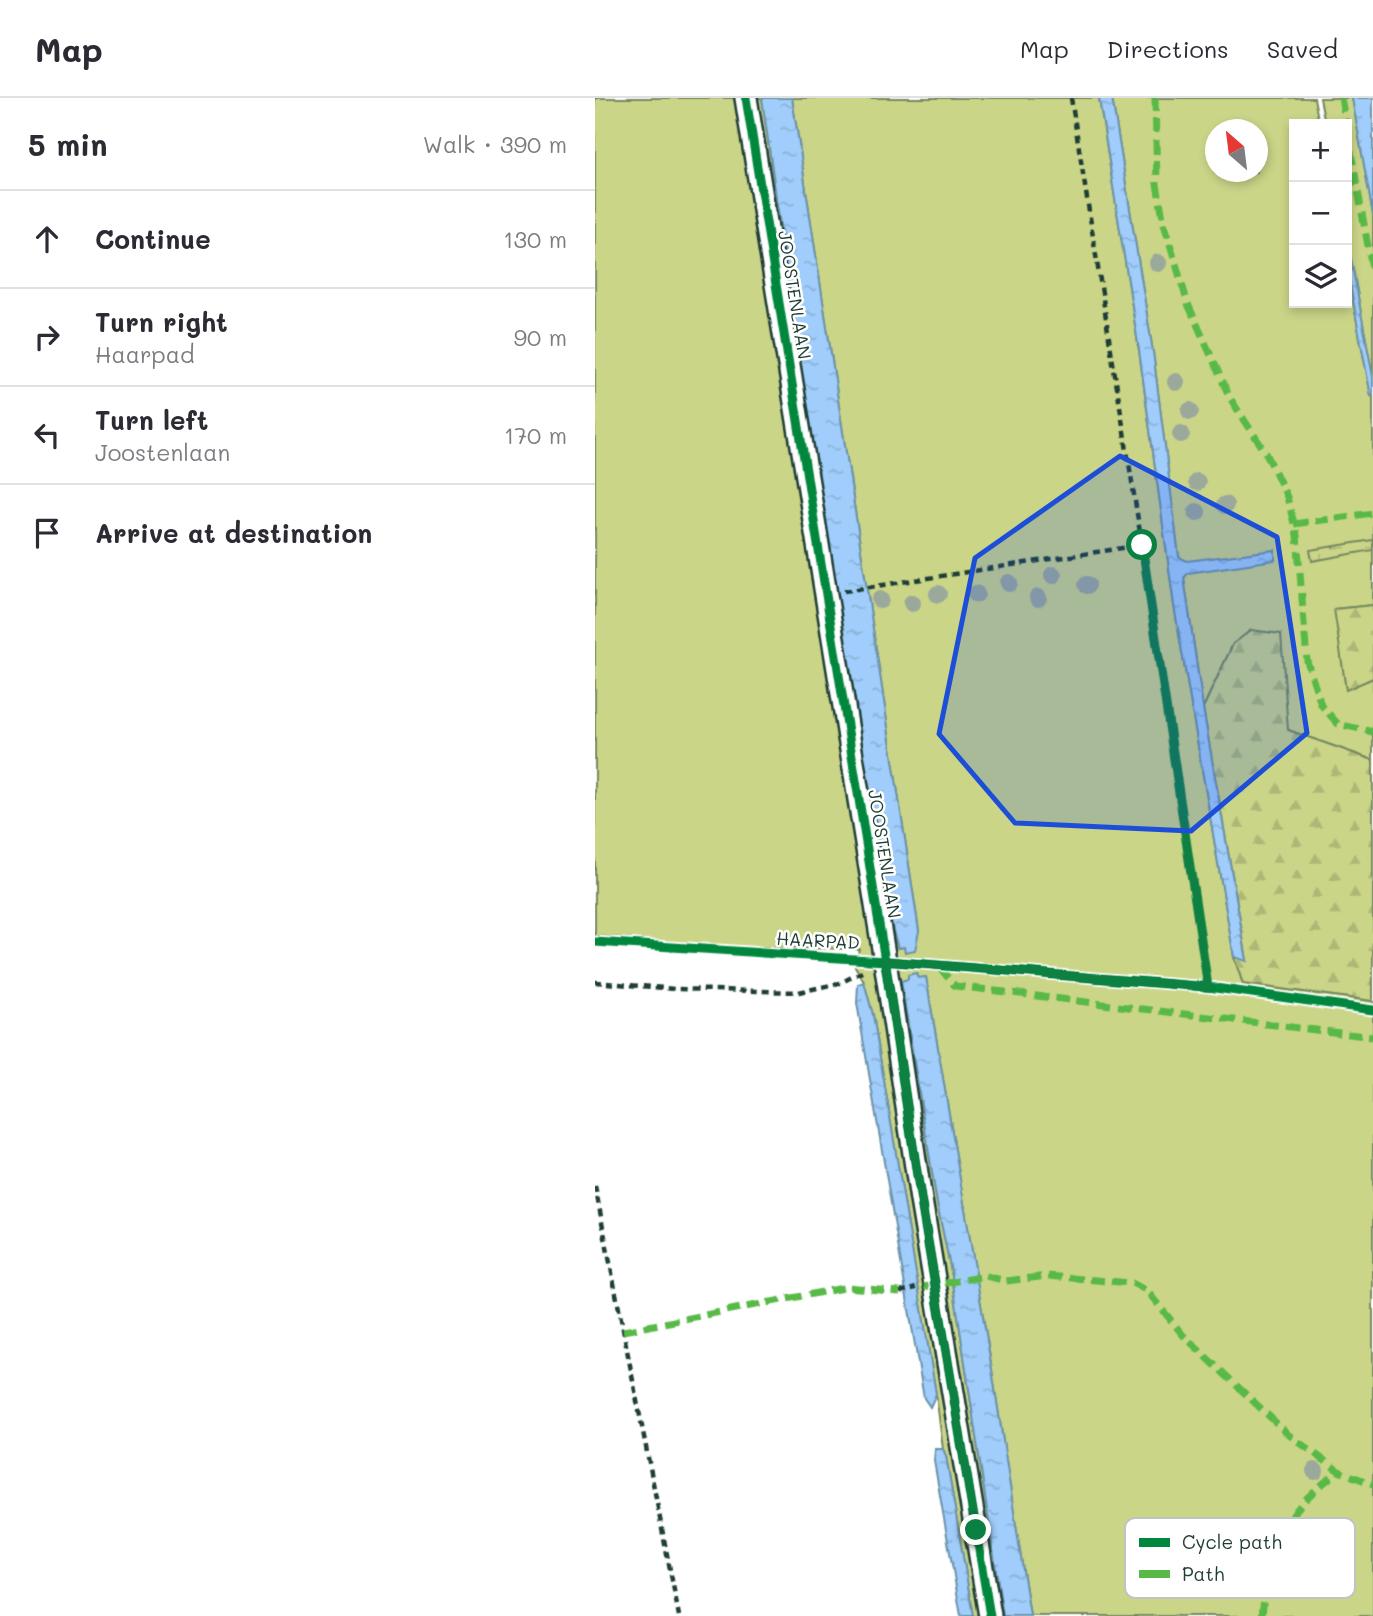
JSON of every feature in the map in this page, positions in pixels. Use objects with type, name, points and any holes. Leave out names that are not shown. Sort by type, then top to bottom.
[{"type":"street","name":"JOOSTENLAAN","points":[[746,98],[921,1200],[991,1616]]},
{"type":"path","points":[[1071,98],[1208,987]]},
{"type":"path","points":[[836,592],[1142,545]]},
{"type":"path","points":[[595,982],[675,989],[799,992],[840,983],[885,961]]},
{"type":"path","points":[[1194,986],[1221,989]]},
{"type":"path","points":[[595,1186],[680,1616]]},
{"type":"highlighted area","points":[[1120,456],[1277,537],[1307,733],[1191,831],[1015,823],[939,734],[975,558]]},
{"type":"green space","points":[[595,98],[762,98],[810,436],[893,931],[898,948],[904,947],[905,951],[919,931],[792,98],[1099,98],[1139,350],[1174,605],[1234,957],[1243,984],[1373,1001],[1373,1616],[1030,1616],[926,977],[901,981],[937,1203],[952,1276],[1003,1616],[973,1616],[943,1449],[873,1015],[864,982],[855,966],[859,949],[741,947],[595,936]]},
{"type":"green space","points":[[1112,98],[1314,98],[1318,119],[1289,119],[1289,308],[1352,308],[1352,295],[1371,396],[1373,395],[1373,605],[1335,609],[1346,689],[1373,678],[1373,760],[1288,730],[1233,644],[1203,708],[1184,578],[1188,573],[1187,561],[1179,558],[1153,352]]},
{"type":"green space","points":[[1320,98],[1352,98],[1373,215],[1373,377],[1352,265],[1352,119],[1324,119]]},
{"type":"green space","points":[[1373,540],[1373,550],[1312,561],[1310,550]]},
{"type":"green space","points":[[1373,605],[1373,678],[1346,690],[1334,609]]},
{"type":"green space","points":[[1251,630],[1281,634],[1288,730],[1373,760],[1373,1001],[1243,984],[1234,957],[1247,960],[1203,708],[1233,644]]},
{"type":"water","points":[[762,98],[792,98],[919,931],[915,950],[905,952],[904,947],[898,948],[893,931],[810,436]]},
{"type":"water","points":[[1099,98],[1112,98],[1153,352],[1179,557],[1187,561],[1275,550],[1275,560],[1188,573],[1184,578],[1203,708],[1247,961],[1234,957],[1174,605],[1139,350]]},
{"type":"water","points":[[1352,98],[1373,98],[1373,215]]},
{"type":"water","points":[[1352,265],[1373,377],[1371,396],[1352,295]]},
{"type":"water","points":[[916,973],[918,978],[926,977],[1030,1616],[1003,1616],[952,1276],[937,1203],[901,981]]},
{"type":"water","points":[[864,982],[873,1015],[936,1394],[930,1407],[924,1398],[857,1003],[858,984]]},
{"type":"water","points":[[935,1449],[943,1449],[946,1456],[973,1616],[961,1616],[934,1461]]},
{"type":"marked path","points":[[1155,98],[1157,184],[1164,224],[1188,304],[1230,398],[1266,453],[1287,497],[1297,535],[1307,661],[1321,705],[1338,724],[1373,732]]},
{"type":"marked path","points":[[1341,98],[1345,119]]},
{"type":"marked path","points":[[1352,158],[1373,274]]},
{"type":"marked path","points":[[1294,524],[1373,513]]},
{"type":"marked path","points":[[939,967],[955,986],[1373,1037]]},
{"type":"marked path","points":[[924,1287],[986,1276],[1006,1281],[1048,1276],[1132,1283],[1147,1291],[1183,1335],[1289,1435],[1339,1471],[1373,1484]]},
{"type":"marked path","points":[[623,1331],[848,1287],[900,1292]]},
{"type":"marked path","points":[[1292,1518],[1315,1490],[1339,1471]]},
{"type":"marked path","points":[[1262,1616],[1264,1598]]},
{"type":"cycle path","points":[[746,98],[921,1200],[990,1616]]},
{"type":"cycle path","name":"HAARPAD","points":[[595,942],[885,961],[1208,987],[1373,1010]]},
{"type":"route","points":[[976,1530],[921,1200],[885,961],[1208,987],[1142,545]]}]
